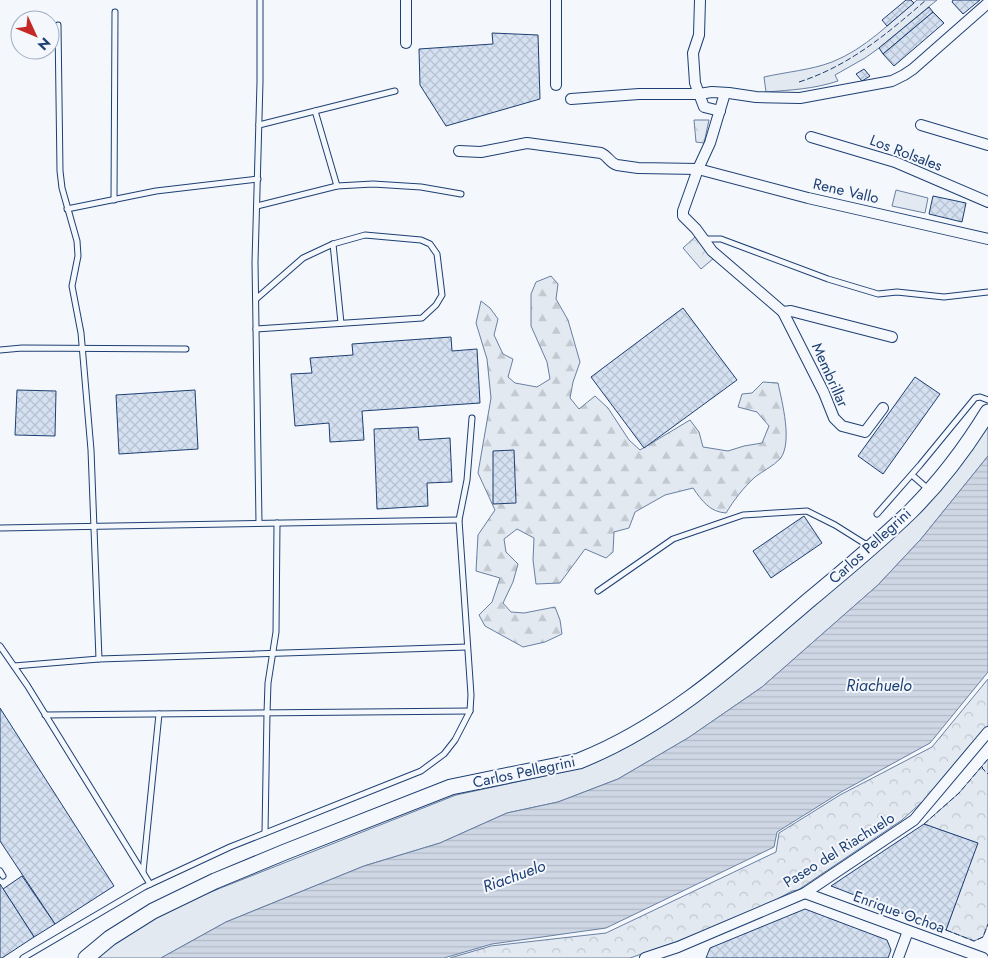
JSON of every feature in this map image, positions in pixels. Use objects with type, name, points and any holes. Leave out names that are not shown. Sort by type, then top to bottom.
[{"type":"street","points":[[406,0],[406,43]]},
{"type":"street","points":[[556,0],[556,85]]},
{"type":"street","points":[[700,0],[699,35],[693,53],[695,83],[704,107],[720,111]]},
{"type":"street","points":[[571,99],[639,94],[725,92],[756,97],[800,98],[892,81],[914,69],[988,3]]},
{"type":"street","points":[[725,92],[708,150],[698,169],[683,216],[696,229],[708,247],[784,312],[791,311],[892,337]]},
{"type":"street","points":[[921,125],[988,145]]},
{"type":"street","name":"Los Rolsales","points":[[811,137],[895,162],[988,202]]},
{"type":"street","name":"Rene Vallo","points":[[459,151],[481,152],[527,143],[601,154],[605,155],[613,164],[624,166],[698,169],[808,198],[988,239]]},
{"type":"street","name":"Membrillar","points":[[784,312],[837,423],[865,432],[883,408]]},
{"type":"street","name":"Carlos Pellegrini","points":[[86,958],[110,938],[153,911],[215,881],[285,852],[451,787],[563,766],[596,754],[644,729],[690,700],[764,640],[871,547],[930,490],[957,458],[988,412]]},
{"type":"street","name":"Paseo del Riachuelo","points":[[645,958],[678,947],[805,893],[914,820],[988,732]]},
{"type":"street","name":"Enrique Ochoa","points":[[805,893],[908,932],[984,958]]},
{"type":"street","points":[[898,958],[908,932]]},
{"type":"street","points":[[984,958],[988,950]]},
{"type":"lane","points":[[259,523],[256,299],[260,0]]},
{"type":"lane","points":[[114,200],[115,12]]},
{"type":"lane","points":[[58,60],[60,171],[62,188],[78,256],[72,286],[82,348],[91,450],[100,659]]},
{"type":"lane","points":[[259,125],[395,91]]},
{"type":"lane","points":[[315,111],[337,186]]},
{"type":"lane","points":[[67,209],[156,191],[258,179]]},
{"type":"lane","points":[[257,206],[337,186],[373,184],[461,194]]},
{"type":"lane","points":[[256,299],[303,258],[333,244],[365,235],[421,240],[430,244],[437,254],[442,295],[436,305],[422,318],[256,329]]},
{"type":"lane","points":[[703,240],[721,239],[878,294],[897,292],[944,297],[988,292]]},
{"type":"lane","points":[[333,244],[341,323]]},
{"type":"lane","points":[[0,350],[82,348],[186,349]]},
{"type":"lane","points":[[877,514],[912,475],[975,398],[980,397],[988,400]]},
{"type":"lane","points":[[23,958],[150,884],[230,847],[421,771],[444,754],[455,740],[470,711],[471,695],[459,520],[467,480],[472,418]]},
{"type":"lane","points":[[912,475],[930,490]]},
{"type":"lane","points":[[598,592],[673,539],[743,515],[808,512],[835,525],[871,547]]},
{"type":"lane","points":[[0,528],[459,520]]},
{"type":"lane","points":[[265,833],[268,683],[276,632],[277,523]]},
{"type":"lane","points":[[0,646],[150,884]]},
{"type":"lane","points":[[14,666],[100,659],[467,647]]},
{"type":"lane","points":[[45,715],[470,711]]},
{"type":"lane","points":[[143,873],[159,714]]},
{"type":"green space","points":[[917,0],[937,0],[879,48],[835,75],[838,81],[793,90],[766,92],[764,77],[816,67],[844,57],[867,42]]},
{"type":"green space","points":[[694,120],[709,120],[704,143],[696,142]]},
{"type":"green space","points":[[896,190],[928,198],[925,213],[892,206]]},
{"type":"green space","points":[[695,237],[714,258],[701,269],[683,248]]},
{"type":"green space","points":[[551,276],[558,284],[556,299],[568,320],[580,362],[570,398],[579,409],[595,396],[608,408],[629,440],[640,450],[690,420],[699,432],[703,447],[728,451],[762,443],[769,426],[757,412],[738,407],[742,394],[752,393],[763,382],[778,383],[784,411],[786,443],[780,459],[751,481],[726,513],[715,511],[711,508],[693,488],[665,495],[635,512],[629,528],[614,532],[613,552],[606,558],[585,549],[560,583],[536,584],[533,560],[534,538],[517,529],[504,539],[506,552],[518,564],[513,582],[503,603],[511,612],[524,613],[555,607],[560,620],[562,634],[545,642],[523,647],[485,626],[479,615],[492,602],[500,578],[476,571],[478,535],[495,510],[478,473],[491,398],[487,359],[476,323],[481,301],[490,308],[498,319],[494,335],[503,354],[513,359],[508,377],[515,383],[537,387],[550,379],[547,362],[531,326],[531,294],[536,282]]},
{"type":"green space","points":[[988,419],[988,456],[921,539],[878,585],[762,687],[688,738],[618,779],[558,802],[507,813],[440,843],[364,866],[226,922],[161,958],[97,958],[165,910],[456,795],[581,768],[664,724],[890,535]]},
{"type":"green space","points":[[988,679],[988,726],[932,793],[902,820],[798,890],[792,891],[763,907],[676,942],[630,958],[450,958],[491,946],[606,933],[776,852],[779,833],[840,795],[932,747]]},
{"type":"green space","points":[[988,759],[988,924],[983,937],[974,941],[946,930],[977,843],[924,824],[959,793]]},
{"type":"water","name":"Riachuelo","points":[[988,456],[988,672],[930,743],[841,792],[777,832],[774,847],[606,928],[492,944],[444,958],[161,958],[226,922],[364,866],[440,843],[507,813],[558,802],[618,779],[688,738],[762,687],[878,585],[921,539]]},
{"type":"building","points":[[906,0],[911,0],[914,3],[887,26],[882,20]]},
{"type":"building","points":[[953,0],[980,0],[963,14],[952,2]]},
{"type":"building","points":[[929,7],[933,12],[883,54],[879,48]]},
{"type":"building","points":[[933,12],[944,23],[894,66],[883,54]]},
{"type":"building","points":[[492,33],[538,35],[540,99],[446,126],[420,85],[419,49],[493,44]]},
{"type":"building","points":[[864,69],[870,76],[862,81],[856,74]]},
{"type":"building","points":[[933,196],[966,203],[962,222],[929,214]]},
{"type":"building","points":[[683,308],[737,380],[644,448],[591,377]]},
{"type":"building","points":[[451,337],[452,351],[477,349],[480,403],[362,411],[364,440],[330,442],[329,423],[295,426],[291,374],[312,373],[310,358],[353,355],[352,344]]},
{"type":"building","points":[[915,377],[940,394],[883,474],[858,456]]},
{"type":"building","points":[[17,390],[56,391],[55,436],[15,435]]},
{"type":"building","points":[[195,390],[198,449],[119,454],[116,395]]},
{"type":"building","points":[[418,427],[419,440],[450,438],[452,482],[427,483],[428,506],[377,509],[374,429]]},
{"type":"building","points":[[514,450],[516,503],[493,504],[493,451]]},
{"type":"building","points":[[804,516],[822,543],[771,578],[753,551]]},
{"type":"building","points":[[0,708],[114,886],[55,924],[0,841]]},
{"type":"building","points":[[924,824],[978,843],[946,930],[831,886]]},
{"type":"building","points":[[22,876],[55,924],[34,937],[3,889]]},
{"type":"building","points":[[0,884],[34,937],[2,958],[0,958]]},
{"type":"building","points":[[805,909],[887,940],[891,950],[888,958],[706,958],[710,948]]},
{"type":"fence","points":[[799,82],[834,67],[867,48],[926,0]]},
{"type":"fence","points":[[924,824],[959,793],[988,759]]},
{"type":"fence","points":[[983,767],[988,774]]},
{"type":"fence","points":[[946,930],[974,941],[983,937],[988,924]]}]
